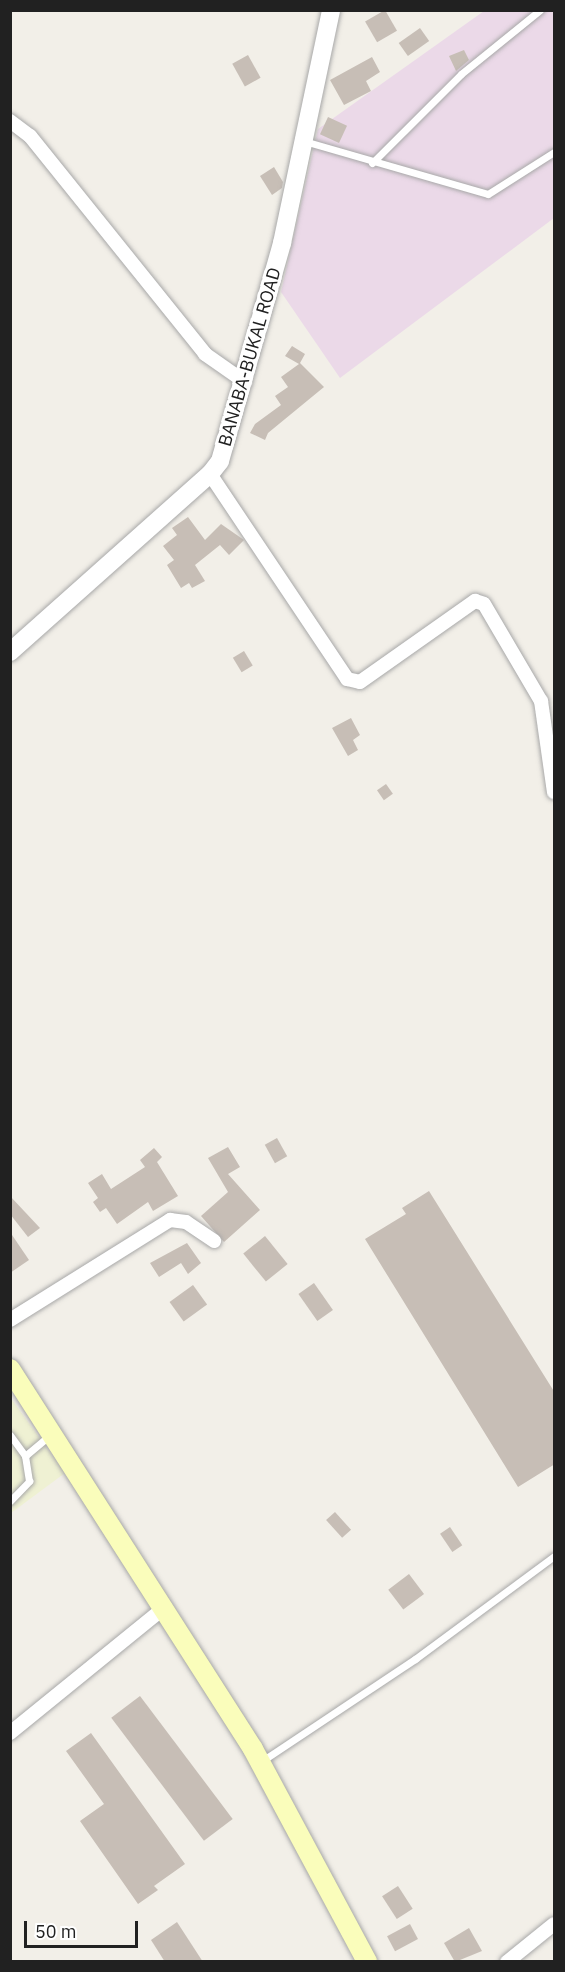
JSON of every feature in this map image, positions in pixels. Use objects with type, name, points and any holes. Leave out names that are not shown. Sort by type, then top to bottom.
[{"type":"main road","points":[[10,1369],[54,1431],[260,1762],[367,1962]]},
{"type":"street","name":"BANABA-BUKAL ROAD","points":[[10,652],[210,474],[227,444],[282,243],[331,10]]},
{"type":"street","points":[[10,121],[30,136],[205,354],[245,382]]},
{"type":"street","points":[[210,474],[347,679],[360,682],[475,601],[484,604],[541,701],[555,792]]},
{"type":"street","points":[[10,1320],[170,1220],[186,1222],[214,1241]]},
{"type":"street","points":[[10,1733],[165,1607]]},
{"type":"street","points":[[507,1962],[555,1924]]},
{"type":"lane","points":[[372,163],[460,74],[540,10]]},
{"type":"lane","points":[[303,141],[372,163],[488,194],[555,152]]},
{"type":"lane","points":[[25,1456],[54,1431]]},
{"type":"lane","points":[[10,1435],[25,1456],[29,1481],[10,1501]]},
{"type":"lane","points":[[260,1762],[415,1659],[555,1556]]},
{"type":"shaded area","points":[[484,11],[554,11],[554,218],[340,378],[281,292],[318,129]]},
{"type":"green space","points":[[10,1397],[65,1473],[11,1513],[10,1513]]},
{"type":"building","points":[[385,10],[397,31],[377,42],[365,22]]},
{"type":"building","points":[[420,28],[429,41],[408,56],[399,43]]},
{"type":"building","points":[[464,50],[469,60],[456,71],[449,56]]},
{"type":"building","points":[[248,55],[261,78],[245,86],[232,64]]},
{"type":"building","points":[[372,57],[380,72],[366,81],[371,91],[344,105],[330,80]]},
{"type":"building","points":[[328,117],[347,126],[339,143],[320,134]]},
{"type":"building","points":[[274,167],[283,182],[282,188],[272,195],[260,176]]},
{"type":"building","points":[[292,346],[305,354],[300,363],[324,387],[268,433],[265,440],[250,433],[255,424],[281,405],[275,396],[288,387],[281,377],[299,364],[285,356]]},
{"type":"building","points":[[188,517],[205,540],[221,524],[244,540],[229,555],[220,545],[195,565],[205,581],[192,588],[189,583],[181,588],[167,565],[174,560],[163,546],[177,535],[172,528]]},
{"type":"building","points":[[244,651],[253,666],[242,672],[233,658]]},
{"type":"building","points":[[351,718],[360,735],[353,740],[358,750],[348,756],[332,728]]},
{"type":"building","points":[[386,784],[393,794],[384,800],[377,790]]},
{"type":"building","points":[[277,1138],[287,1156],[275,1163],[265,1145]]},
{"type":"building","points":[[228,1147],[240,1167],[228,1174],[260,1210],[224,1242],[201,1216],[228,1192],[208,1158]]},
{"type":"building","points":[[154,1148],[162,1157],[157,1162],[178,1196],[153,1211],[148,1202],[117,1224],[106,1208],[100,1212],[93,1202],[98,1198],[88,1183],[102,1174],[111,1189],[145,1167],[140,1160]]},
{"type":"building","points":[[429,1191],[555,1393],[555,1464],[518,1487],[365,1239],[406,1214],[402,1208]]},
{"type":"building","points":[[10,1196],[40,1228],[28,1237],[10,1214]]},
{"type":"building","points":[[10,1232],[29,1260],[10,1273]]},
{"type":"building","points":[[265,1236],[288,1264],[266,1282],[243,1254]]},
{"type":"building","points":[[187,1243],[201,1263],[188,1274],[181,1263],[159,1277],[150,1263]]},
{"type":"building","points":[[314,1283],[333,1310],[317,1321],[298,1294]]},
{"type":"building","points":[[193,1285],[207,1304],[184,1321],[170,1302]]},
{"type":"building","points":[[335,1512],[351,1530],[342,1538],[326,1520]]},
{"type":"building","points":[[450,1527],[462,1545],[452,1552],[440,1534]]},
{"type":"building","points":[[409,1574],[424,1594],[403,1610],[388,1590]]},
{"type":"building","points":[[140,1696],[233,1819],[204,1841],[111,1718]]},
{"type":"building","points":[[91,1733],[185,1864],[154,1886],[158,1890],[138,1904],[80,1821],[104,1804],[66,1751]]},
{"type":"building","points":[[398,1886],[413,1909],[397,1919],[382,1896]]},
{"type":"building","points":[[177,1922],[203,1962],[165,1962],[151,1940]]},
{"type":"building","points":[[410,1924],[418,1939],[395,1951],[387,1936]]},
{"type":"building","points":[[469,1928],[482,1951],[455,1962],[444,1943]]}]
